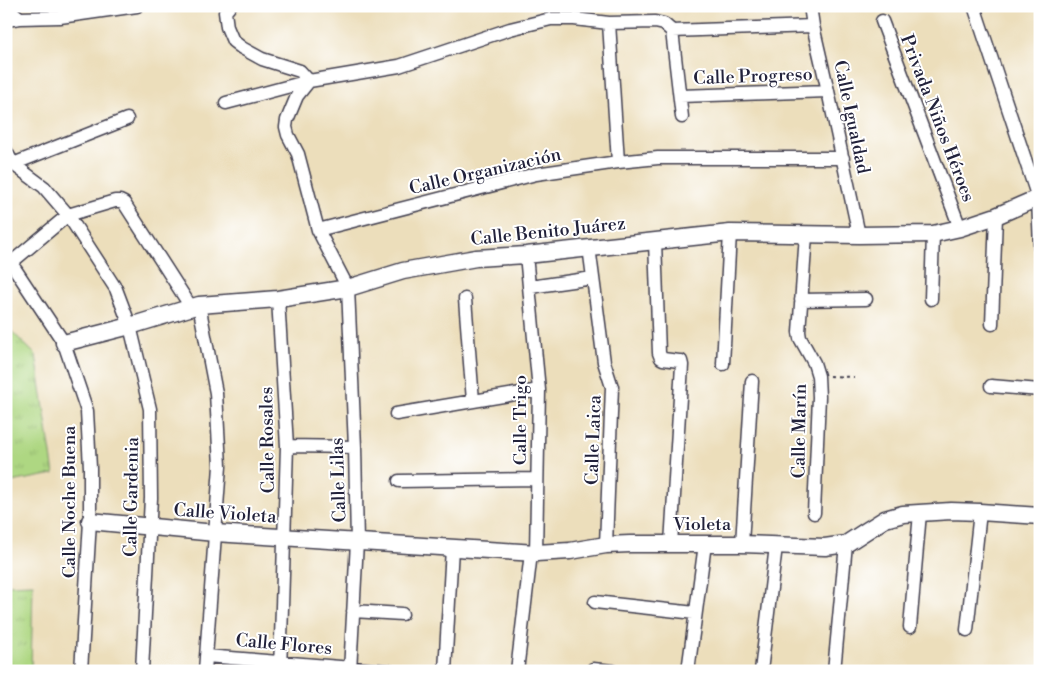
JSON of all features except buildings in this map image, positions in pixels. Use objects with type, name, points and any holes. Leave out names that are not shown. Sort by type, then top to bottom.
[{"type":"street","points":[[6,20],[60,17],[83,9],[135,6]]},
{"type":"street","points":[[230,6],[225,12],[227,27],[233,41],[262,59],[300,71],[309,81]]},
{"type":"street","name":"Calle Igualdad","points":[[810,6],[859,235]]},
{"type":"street","points":[[974,6],[1039,198],[1040,248]]},
{"type":"street","points":[[6,7],[20,18]]},
{"type":"street","points":[[226,103],[309,81],[399,66],[510,29],[572,12],[609,23],[654,22],[664,24],[672,31],[813,26]]},
{"type":"street","name":"Privada Niños Héroes","points":[[882,21],[960,228]]},
{"type":"street","points":[[609,23],[618,162]]},
{"type":"street","name":"Calle Progreso","points":[[672,31],[682,117]]},
{"type":"street","points":[[309,81],[297,96],[286,127],[298,154],[318,230],[348,288]]},
{"type":"street","name":"Calle Progreso","points":[[680,96],[828,91]]},
{"type":"street","points":[[6,151],[13,164],[127,119]]},
{"type":"street","name":"Calle Organización","points":[[318,230],[536,174],[618,162],[658,158],[843,158]]},
{"type":"street","name":"Calle Gardenia","points":[[13,164],[44,187],[68,215],[116,290],[130,326],[150,409],[151,498],[142,671]]},
{"type":"street","name":"Calle Benito Juárez","points":[[64,343],[130,326],[195,306],[278,299],[348,288],[403,271],[476,258],[526,255],[730,233],[806,235],[933,234],[960,228],[996,216],[1039,198]]},
{"type":"street","points":[[9,265],[68,215],[120,201],[195,306],[216,393],[220,466],[205,671]]},
{"type":"street","points":[[992,324],[996,216]]},
{"type":"street","points":[[723,364],[730,233]]},
{"type":"street","points":[[931,299],[933,234]]},
{"type":"street","name":"Calle Marín","points":[[806,235],[800,338],[814,363],[818,376],[819,397],[814,513]]},
{"type":"street","points":[[655,241],[659,353],[661,358],[681,361],[682,365],[671,544]]},
{"type":"street","name":"Calle Laica","points":[[589,247],[604,362],[612,387],[606,546]]},
{"type":"street","name":"Calle Trigo","points":[[517,671],[533,553],[539,390],[526,255]]},
{"type":"street","name":"Calle Noche Buena","points":[[9,265],[64,343],[87,411],[90,521],[82,671]]},
{"type":"street","points":[[530,287],[593,278]]},
{"type":"street","name":"Calle Lilas","points":[[348,288],[357,542],[350,669]]},
{"type":"street","name":"Calle Rosales","points":[[278,299],[287,446],[280,666]]},
{"type":"street","points":[[465,299],[473,401]]},
{"type":"street","points":[[801,300],[866,299]]},
{"type":"street","points":[[742,544],[752,381]]},
{"type":"street","points":[[991,386],[1040,390]]},
{"type":"street","points":[[396,414],[539,390]]},
{"type":"street","points":[[287,446],[355,447]]},
{"type":"street","points":[[398,481],[537,479]]},
{"type":"street","name":"Violeta","points":[[357,542],[533,553],[630,544],[742,544],[825,547],[846,544],[885,519],[903,514],[952,511],[1040,516]]},
{"type":"street","points":[[968,630],[980,512]]},
{"type":"street","points":[[910,627],[920,513]]},
{"type":"street","name":"Calle Violeta","points":[[90,521],[215,533],[357,542]]},
{"type":"street","points":[[688,671],[705,544]]},
{"type":"street","points":[[834,671],[846,544]]},
{"type":"street","points":[[761,671],[776,546]]},
{"type":"street","points":[[445,671],[452,548]]},
{"type":"street","points":[[595,602],[695,613]]},
{"type":"street","points":[[353,611],[402,614]]},
{"type":"street","name":"Calle Flores","points":[[206,656],[280,666],[389,671]]},
{"type":"street","points":[[593,669],[613,671]]},
{"type":"path","points":[[818,376],[854,376]]},
{"type":"green space","points":[[6,326],[36,355],[54,474],[6,483]]},
{"type":"green space","points":[[33,584],[31,671],[6,671],[6,585]]}]
